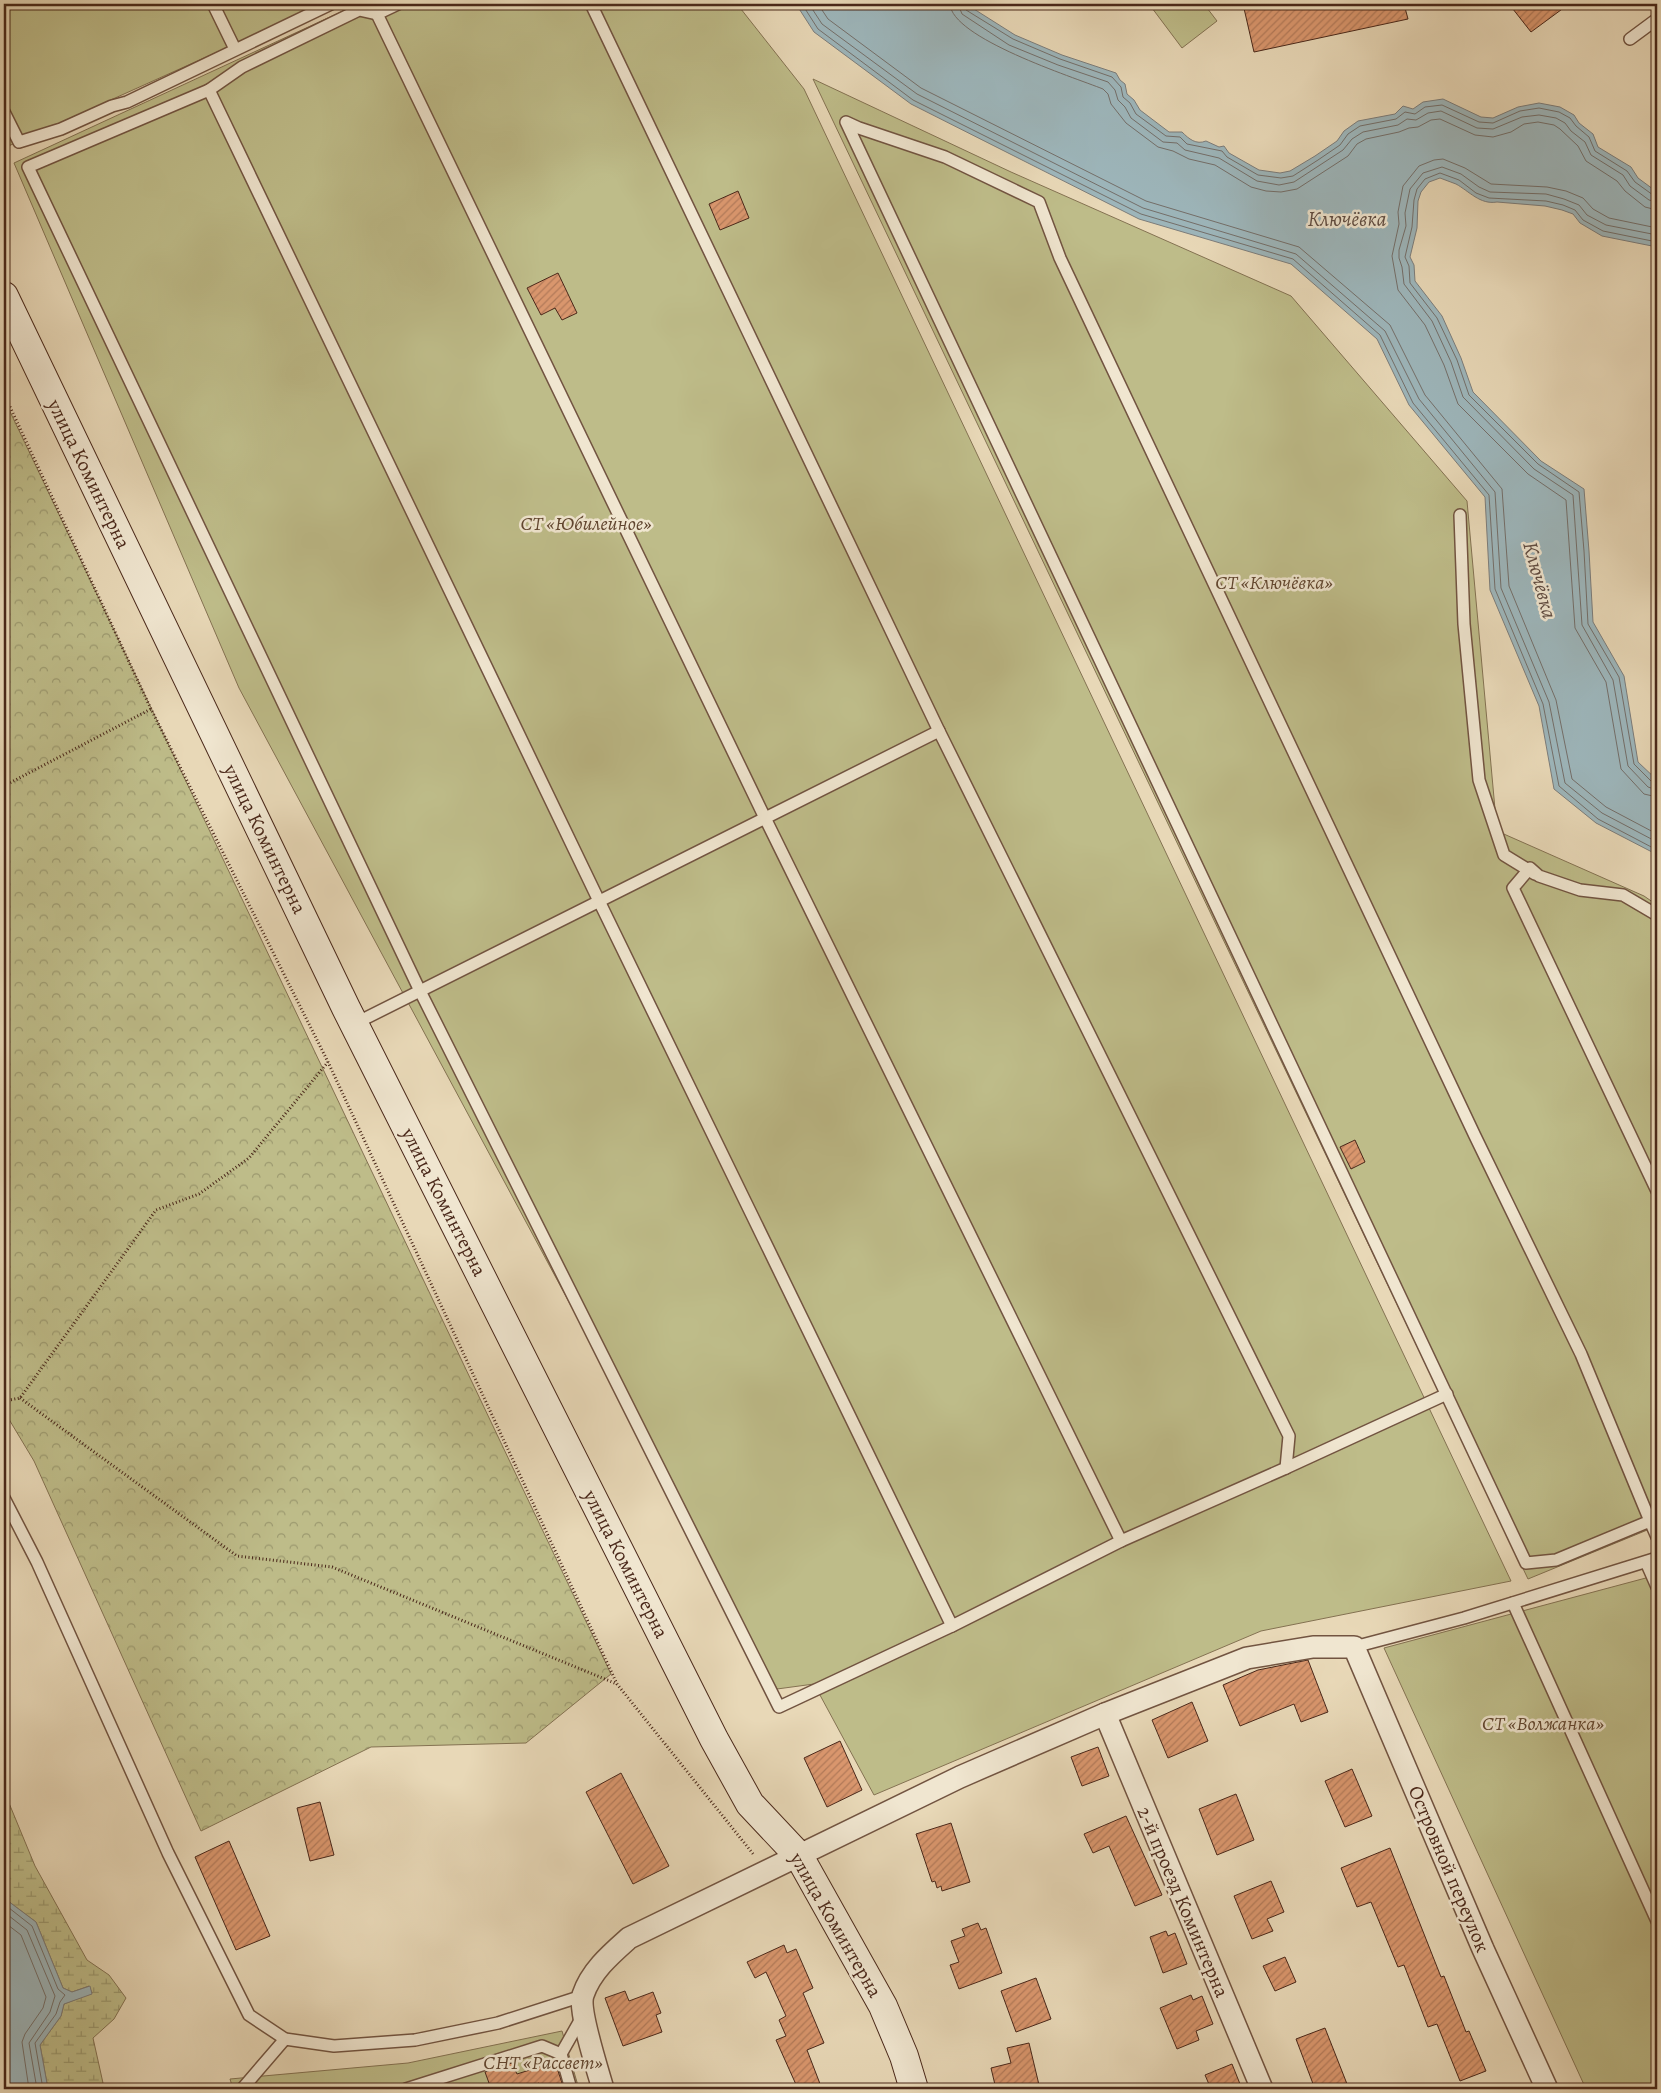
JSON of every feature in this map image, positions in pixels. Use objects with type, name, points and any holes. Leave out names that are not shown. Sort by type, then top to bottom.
[{"type":"street","name":"улица Коминтерна","points":[[4,296],[354,1024],[714,1740],[750,1804],[799,1856],[882,2006],[904,2056],[914,2089]]},
{"type":"street","points":[[603,2089],[586,2028],[583,2005],[601,1963],[629,1938],[960,1777],[1105,1714],[1246,1658],[1313,1647],[1354,1647]]},
{"type":"street","name":"Островной переулок","points":[[1354,1647],[1483,1949],[1547,2089]]},
{"type":"street","name":"2-й проезд Коминтерна","points":[[1105,1714],[1262,2089]]},
{"type":"lane","points":[[213,4],[233,45]]},
{"type":"lane","points":[[4,112],[19,142],[61,129],[112,106],[127,102],[331,4]]},
{"type":"lane","points":[[398,4],[377,14],[359,10],[242,66],[209,90],[28,167],[420,991],[779,1707],[952,1626],[1120,1541],[1447,1394]]},
{"type":"lane","points":[[590,4],[939,731],[1289,1436],[1286,1468]]},
{"type":"lane","points":[[377,14],[765,818],[1120,1541]]},
{"type":"lane","points":[[1630,39],[1657,19]]},
{"type":"lane","points":[[209,90],[952,1626]]},
{"type":"lane","points":[[1650,1521],[1556,1560],[1526,1563],[846,122],[944,157],[1038,202],[1064,267],[1467,1118],[1581,1354],[1657,1537]]},
{"type":"lane","points":[[1460,515],[1464,624],[1479,780],[1504,855],[1534,873],[1580,890],[1623,895],[1657,915]]},
{"type":"lane","points":[[354,1024],[939,731]]},
{"type":"lane","points":[[1534,873],[1513,888],[1657,1191]]},
{"type":"lane","points":[[4,1498],[37,1562],[168,1853],[249,2015],[285,2040],[334,2046],[415,2040],[583,2005]]},
{"type":"lane","points":[[1354,1647],[1513,1603],[1657,1558]]},
{"type":"lane","points":[[1646,1562],[1657,1587]]},
{"type":"lane","points":[[1513,1603],[1657,1921]]},
{"type":"lane","points":[[571,2089],[561,2054],[583,2005]]},
{"type":"lane","points":[[242,2089],[285,2040]]},
{"type":"lane","points":[[406,2089],[542,2046],[561,2054]]},
{"type":"path","points":[[4,394],[151,708],[328,1062],[617,1684],[767,1871]]},
{"type":"path","points":[[4,786],[151,708]]},
{"type":"path","points":[[4,1401],[20,1398],[156,1210],[199,1194],[249,1158],[328,1062]]},
{"type":"path","points":[[20,1398],[237,1556],[332,1567],[617,1684]]},
{"type":"green space","points":[[4,4],[324,4],[4,148]]},
{"type":"green space","name":"СТ «Юбилейное»","points":[[358,4],[737,4],[804,89],[1511,1581],[1261,1631],[874,1795],[814,1684],[777,1689],[239,688],[14,163]]},
{"type":"green space","points":[[1149,4],[1204,4],[1217,21],[1182,48]]},
{"type":"green space","name":"СТ «Ключёвка»","points":[[813,79],[1011,172],[1291,296],[1467,501],[1497,831],[1644,896],[1657,905],[1657,1526],[1528,1579]]},
{"type":"green space","points":[[4,399],[611,1674],[526,1743],[371,1747],[201,1831],[34,1461],[4,1411]]},
{"type":"green space","name":"СТ «Волжанка»","points":[[1657,1575],[1657,2089],[1586,2089],[1384,1648]]},
{"type":"green space","points":[[4,1791],[35,1866],[87,1960],[109,1975],[126,1998],[114,2019],[93,2038],[103,2083],[95,2089],[48,2089],[40,2045],[61,2016],[64,2004],[92,1993],[89,1986],[72,1992],[63,1988],[36,1922],[4,1898]]},
{"type":"green space","name":"СНТ «Рассвет»","points":[[562,2031],[579,2089],[233,2089],[230,2079],[408,2063]]},
{"type":"water","name":"Ключёвка","points":[[796,4],[966,4],[1015,35],[1062,55],[1116,73],[1125,84],[1127,94],[1134,100],[1140,110],[1169,132],[1182,132],[1196,142],[1206,141],[1219,147],[1224,146],[1229,153],[1259,170],[1280,173],[1290,171],[1337,141],[1344,131],[1358,121],[1395,114],[1403,106],[1413,109],[1423,102],[1443,99],[1481,117],[1493,118],[1518,107],[1539,103],[1560,107],[1574,115],[1579,123],[1593,134],[1598,147],[1631,167],[1638,178],[1657,192],[1657,247],[1602,236],[1580,223],[1573,214],[1562,210],[1545,206],[1485,201],[1475,197],[1456,184],[1440,178],[1429,182],[1421,192],[1418,201],[1417,228],[1410,257],[1414,265],[1415,281],[1442,316],[1461,358],[1473,392],[1541,461],[1584,489],[1593,622],[1624,676],[1638,762],[1657,780],[1657,857],[1652,852],[1596,823],[1554,789],[1539,706],[1490,590],[1485,497],[1409,405],[1377,339],[1291,264],[1139,219],[911,104],[814,32]]},
{"type":"water","points":[[4,1898],[36,1922],[63,1988],[72,1992],[90,1986],[92,1994],[64,2004],[61,2016],[40,2045],[48,2089],[4,2089]]},
{"type":"building","points":[[1243,4],[1404,4],[1408,19],[1254,52]]},
{"type":"building","points":[[1509,4],[1569,4],[1531,32]]},
{"type":"building","points":[[738,191],[749,218],[720,230],[709,204]]},
{"type":"building","points":[[558,273],[577,313],[562,320],[555,308],[541,315],[527,288]]},
{"type":"building","points":[[1355,1140],[1365,1162],[1351,1169],[1340,1147]]},
{"type":"building","points":[[1308,1660],[1328,1712],[1301,1722],[1294,1704],[1240,1726],[1223,1685],[1258,1670]]},
{"type":"building","points":[[1192,1702],[1208,1741],[1168,1758],[1152,1720]]},
{"type":"building","points":[[840,1741],[862,1790],[827,1807],[804,1758]]},
{"type":"building","points":[[1098,1747],[1109,1776],[1082,1786],[1071,1757]]},
{"type":"building","points":[[1352,1769],[1372,1816],[1345,1827],[1325,1781]]},
{"type":"building","points":[[621,1773],[669,1866],[633,1884],[586,1792]]},
{"type":"building","points":[[1236,1794],[1254,1840],[1217,1855],[1199,1809]]},
{"type":"building","points":[[320,1802],[334,1855],[310,1861],[297,1808]]},
{"type":"building","points":[[1126,1816],[1162,1895],[1135,1906],[1109,1846],[1093,1853],[1084,1834]]},
{"type":"building","points":[[951,1823],[970,1882],[942,1891],[941,1886],[937,1888],[935,1881],[932,1882],[916,1834]]},
{"type":"building","points":[[229,1841],[270,1936],[236,1950],[195,1857]]},
{"type":"building","points":[[1390,1848],[1441,1977],[1444,1976],[1466,2032],[1469,2031],[1486,2071],[1460,2081],[1437,2024],[1428,2027],[1404,1965],[1398,1967],[1371,1902],[1357,1907],[1341,1868]]},
{"type":"building","points":[[1271,1881],[1284,1912],[1267,1919],[1273,1931],[1252,1939],[1234,1896]]},
{"type":"building","points":[[978,1923],[981,1930],[986,1928],[1002,1973],[959,1989],[950,1965],[959,1962],[951,1941],[965,1936],[962,1929]]},
{"type":"building","points":[[1166,1931],[1168,1936],[1175,1933],[1187,1964],[1163,1973],[1150,1937]]},
{"type":"building","points":[[784,1945],[787,1953],[796,1949],[813,1988],[803,1993],[824,2043],[807,2050],[822,2089],[798,2089],[776,2040],[786,2036],[779,2020],[786,2016],[766,1972],[755,1978],[747,1962]]},
{"type":"building","points":[[1285,1957],[1296,1982],[1275,1991],[1263,1966]]},
{"type":"building","points":[[1036,1978],[1051,2019],[1016,2032],[1001,1991]]},
{"type":"building","points":[[625,1991],[629,2001],[653,1992],[661,2013],[656,2015],[662,2032],[623,2046],[605,1998]]},
{"type":"building","points":[[1191,1995],[1193,2000],[1202,1996],[1213,2024],[1196,2031],[1199,2040],[1177,2049],[1160,2008]]},
{"type":"building","points":[[1325,2028],[1349,2089],[1315,2089],[1296,2039]]},
{"type":"building","points":[[1029,2043],[1040,2089],[996,2089],[991,2068],[1011,2063],[1007,2048]]},
{"type":"building","points":[[555,2062],[562,2083],[543,2089],[541,2089],[539,2083],[523,2089],[481,2089],[481,2086],[489,2083],[485,2072],[512,2063],[517,2074]]},
{"type":"building","points":[[1232,2064],[1242,2089],[1211,2089],[1205,2075]]}]
